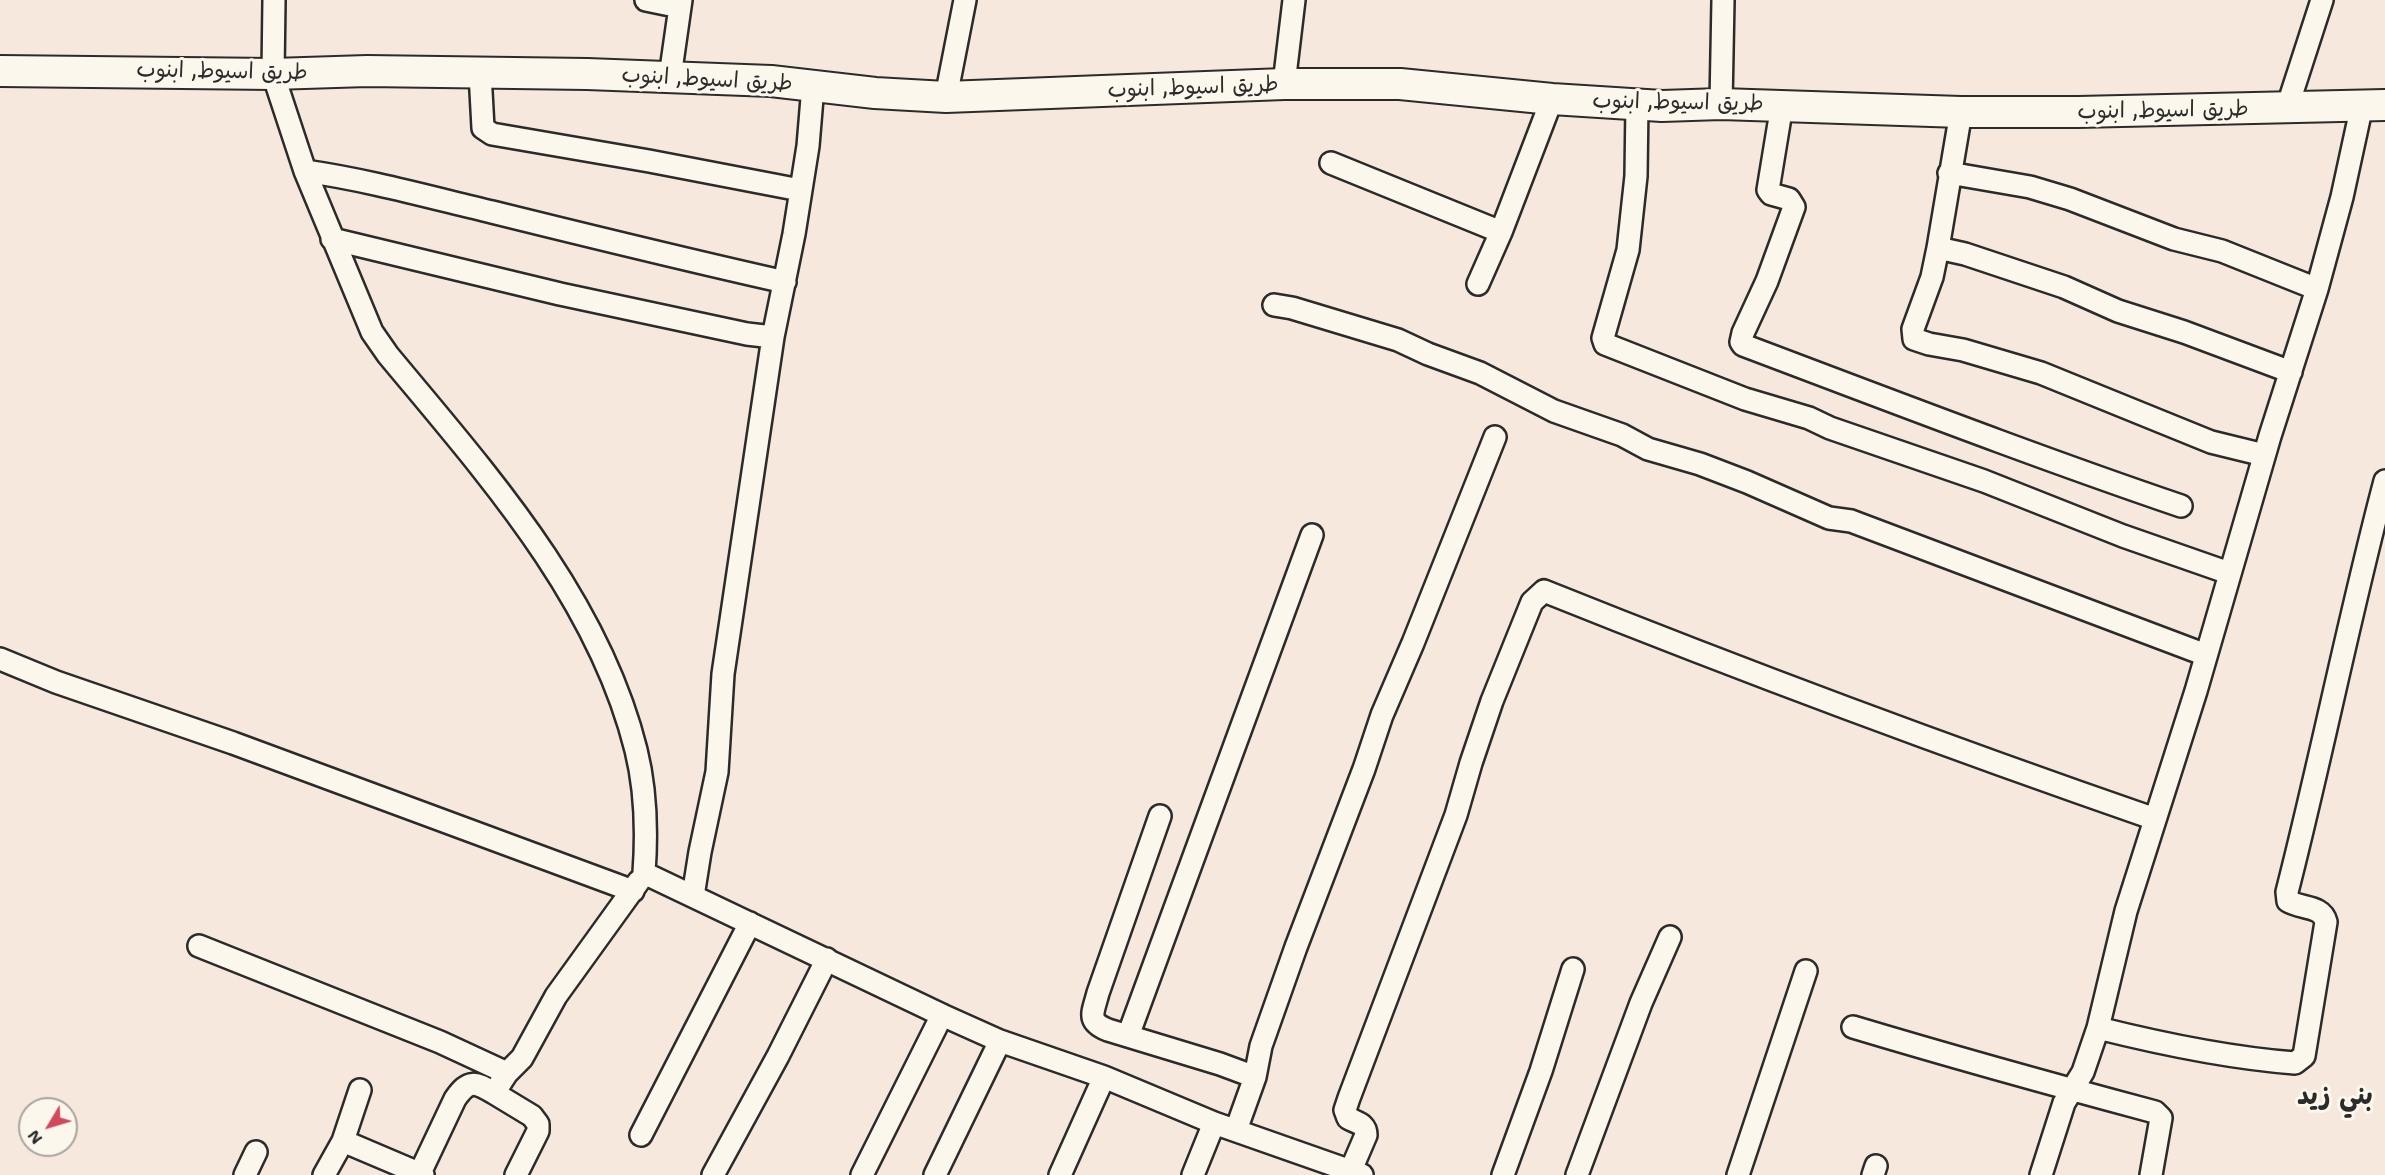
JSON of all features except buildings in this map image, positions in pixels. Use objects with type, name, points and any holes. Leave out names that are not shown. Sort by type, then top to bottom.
[{"type":"street","points":[[274,0],[273,74],[305,171],[372,332],[510,506],[565,586],[595,639],[623,707],[637,751],[645,801],[644,873],[556,996],[522,1058],[507,1073],[494,1093]]},
{"type":"street","points":[[646,0],[681,3],[670,77]]},
{"type":"street","points":[[946,97],[965,0]]},
{"type":"street","points":[[1284,84],[1294,0]]},
{"type":"street","points":[[1721,104],[1723,0]]},
{"type":"street","points":[[2287,108],[2322,0]]},
{"type":"street","name":"طريق اسيوط, ابنوب","points":[[0,70],[273,74],[367,71],[670,77],[771,81],[946,97],[1284,84],[1400,84],[1552,99],[1662,106],[1782,105],[1961,112],[2151,112],[2374,105]]},
{"type":"street","points":[[480,73],[483,128],[492,134],[800,190]]},
{"type":"street","points":[[693,896],[717,772],[723,674],[773,337],[785,282],[808,146],[813,86]]},
{"type":"street","points":[[1478,284],[1501,232],[1552,99]]},
{"type":"street","points":[[1637,104],[1636,176],[1629,241],[1603,338],[1605,344],[1745,399],[1809,418],[1830,428],[1984,481],[2123,536],[2229,573]]},
{"type":"street","points":[[1782,105],[1768,190],[1771,194],[1789,199],[1794,207],[1767,281],[1743,333],[1741,342],[1743,345],[2032,454],[2181,506]]},
{"type":"street","points":[[2041,1175],[2064,1103],[2083,1072],[2098,1028],[2126,911],[2206,655],[2264,455],[2317,289],[2342,197],[2374,105]]},
{"type":"street","points":[[1961,112],[1949,173],[1947,204],[1932,278],[1913,329],[1914,339],[1963,350],[2041,374],[2211,442],[2264,455]]},
{"type":"street","points":[[1331,163],[1501,232]]},
{"type":"street","points":[[305,171],[355,178],[567,229],[626,246],[785,282]]},
{"type":"street","points":[[1949,173],[2030,187],[2070,199],[2174,239],[2222,251],[2317,289]]},
{"type":"street","points":[[332,239],[560,294],[747,334],[773,337]]},
{"type":"street","points":[[1938,248],[1965,254],[2081,293],[2118,311],[2291,372]]},
{"type":"street","points":[[1274,305],[1292,308],[1398,340],[1480,373],[1554,411],[1622,435],[1648,449],[1700,464],[1829,518],[1851,521],[2206,655]]},
{"type":"street","points":[[1236,1130],[1255,1077],[1261,1046],[1364,769],[1382,714],[1413,643],[1495,437]]},
{"type":"street","points":[[2098,1028],[2201,1050],[2256,1058],[2295,1063],[2304,1056],[2326,922],[2322,913],[2288,902],[2287,892],[2313,795],[2356,592],[2385,481]]},
{"type":"street","points":[[1128,1036],[1164,932],[1209,819],[1229,758],[1312,535]]},
{"type":"street","points":[[644,873],[1000,1041],[1104,1077],[1214,1123],[1346,1172],[1366,1135],[1363,1125],[1348,1118],[1345,1110],[1349,1098],[1456,815],[1492,701],[1532,602],[1544,591],[1936,742],[2155,819]]},
{"type":"street","points":[[0,659],[56,681],[233,742],[633,891]]},
{"type":"street","points":[[1160,816],[1092,1015],[1096,1025],[1255,1077]]},
{"type":"street","points":[[641,1135],[750,923]]},
{"type":"street","points":[[1577,1175],[1641,1003],[1670,937]]},
{"type":"street","points":[[199,946],[440,1042],[507,1073]]},
{"type":"street","points":[[713,1175],[778,1056],[827,959]]},
{"type":"street","points":[[1503,1175],[1541,1071],[1573,969]]},
{"type":"street","points":[[1738,1175],[1806,971]]},
{"type":"street","points":[[862,1175],[942,1015]]},
{"type":"street","points":[[1853,1027],[1978,1065],[2018,1073],[2158,1114],[2161,1122],[2151,1175]]},
{"type":"street","points":[[935,1175],[1000,1041]]},
{"type":"street","points":[[1060,1175],[1104,1077]]},
{"type":"street","points":[[343,1141],[421,1174],[462,1088],[469,1084],[479,1084],[532,1116],[538,1124],[538,1131],[516,1175]]},
{"type":"street","points":[[324,1175],[343,1141],[360,1090]]},
{"type":"street","points":[[1193,1175],[1214,1123]]},
{"type":"street","points":[[245,1175],[256,1152]]},
{"type":"district","name":"بني زيد","points":[[2335,1097]]}]
